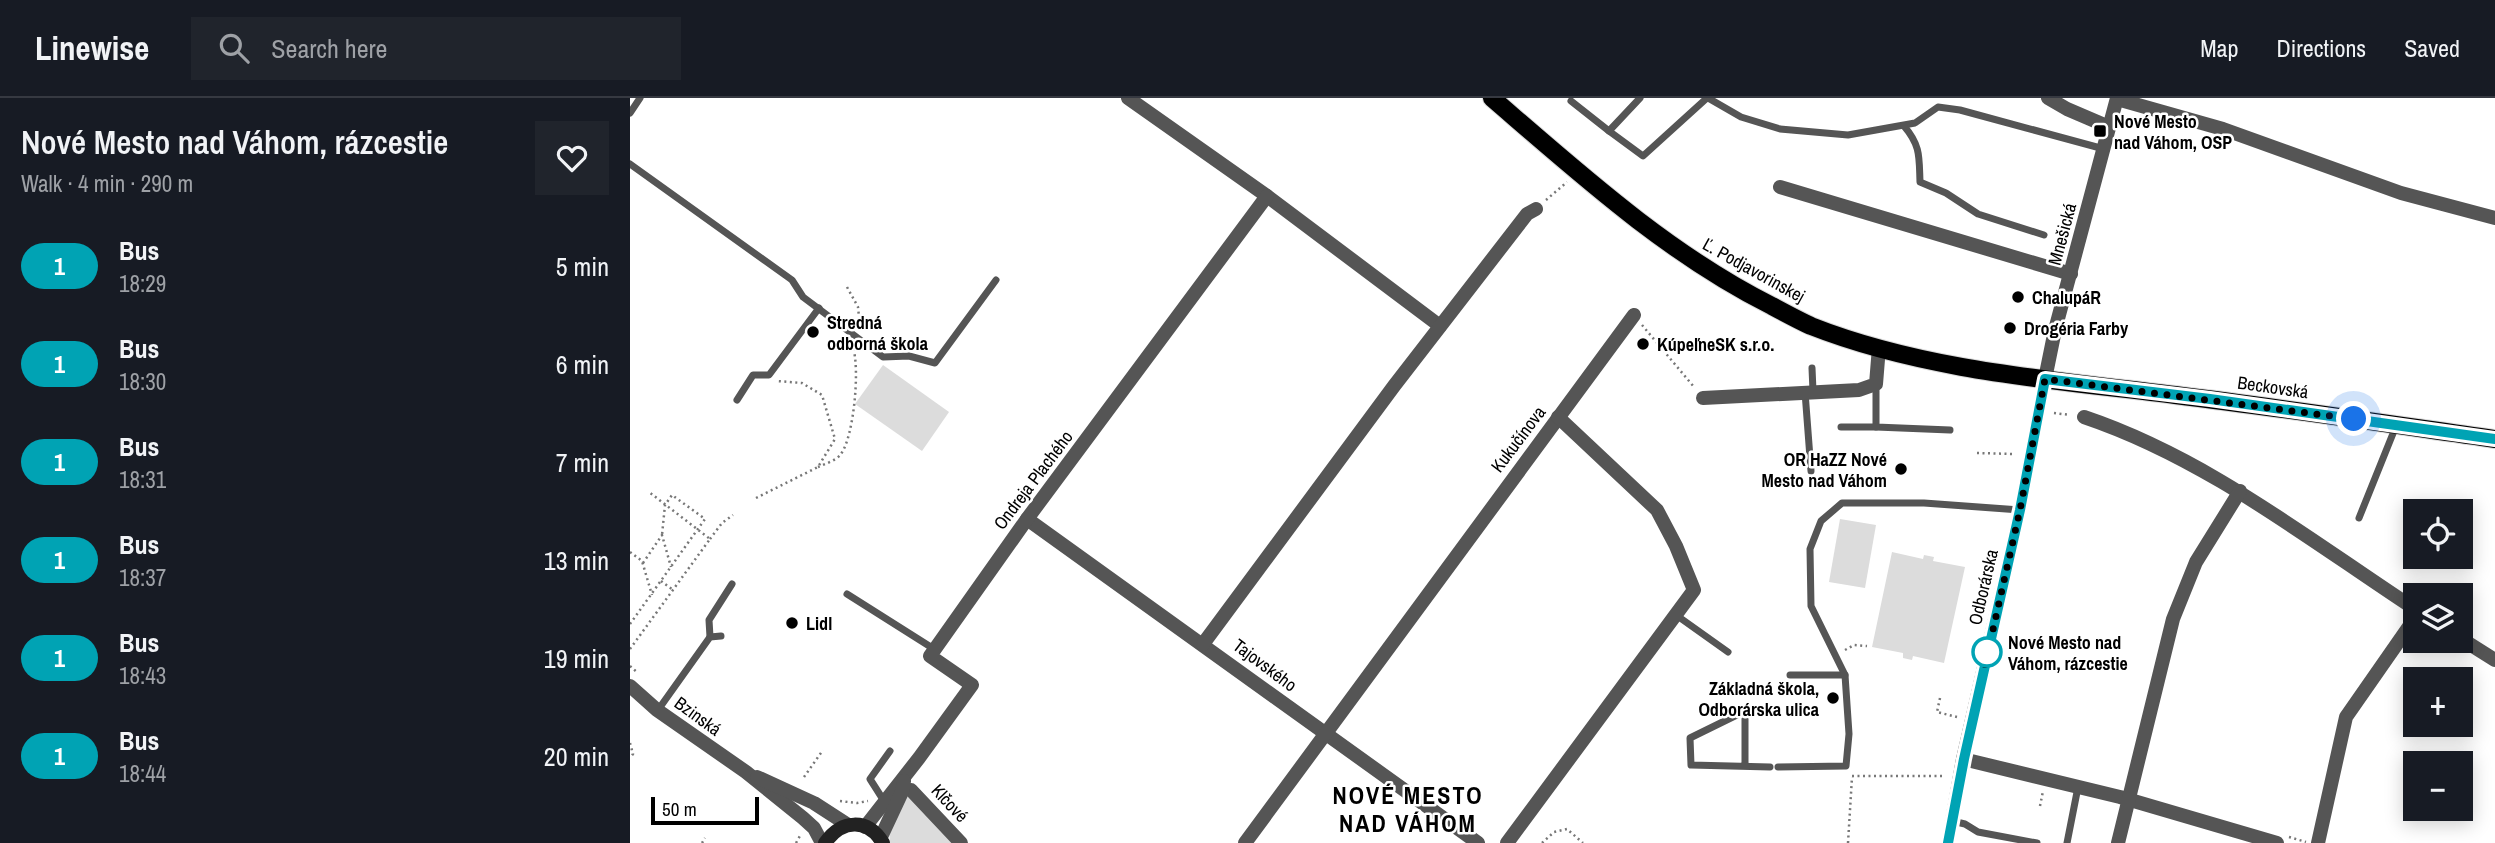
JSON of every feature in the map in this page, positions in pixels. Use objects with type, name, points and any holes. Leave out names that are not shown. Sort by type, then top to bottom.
[{"type":"main road","name":"Ľ. Podjavorinskej","points":[[1492,98],[1577,172],[1667,242],[1736,288],[1810,326],[1879,347],[1997,374],[2045,379]]},
{"type":"main road","name":"Beckovská","points":[[2045,379],[2495,439]]},
{"type":"main road","name":"Odborárska","points":[[1948,843],[1964,759],[2020,510],[2045,379]]},
{"type":"main road","points":[[824,843],[832,833],[848,825],[857,824],[865,827],[881,841]]},
{"type":"street","points":[[1128,98],[1267,196],[1440,326]]},
{"type":"street","points":[[2048,98],[2109,127]]},
{"type":"street","points":[[2117,99],[2223,130],[2401,193],[2495,218]]},
{"type":"street","name":"Mnešická","points":[[2045,379],[2055,330],[2117,99]]},
{"type":"street","points":[[1780,187],[2071,274]]},
{"type":"street","name":"Ondreja Plachého","points":[[934,649],[1267,196]]},
{"type":"street","points":[[1203,643],[1440,326],[1527,214],[1536,209]]},
{"type":"street","name":"Kukučínova","points":[[1245,843],[1634,315]]},
{"type":"street","points":[[1703,398],[1858,390],[1876,384],[1879,347]]},
{"type":"street","points":[[1507,843],[1694,590],[1676,546],[1657,510],[1558,416]]},
{"type":"street","points":[[2084,416],[2122,429],[2240,491],[2403,601]]},
{"type":"street","points":[[2118,843],[2173,619],[2196,562],[2240,491]]},
{"type":"street","name":"Tajovského","points":[[1027,519],[1478,843]]},
{"type":"street","points":[[2318,843],[2346,717],[2403,635]]},
{"type":"street","points":[[2473,646],[2495,660]]},
{"type":"street","points":[[881,841],[902,792],[972,685],[930,656],[934,649]]},
{"type":"street","name":"Bzinská","points":[[634,680],[657,710],[746,772],[814,828],[824,843]]},
{"type":"street","points":[[1964,759],[2127,800],[2277,843]]},
{"type":"street","name":"Bzinská","points":[[746,772],[814,803],[848,825]]},
{"type":"street","points":[[865,827],[881,798],[908,783]]},
{"type":"street","name":"Klčové","points":[[908,783],[961,843]]},
{"type":"lane","points":[[630,113],[640,98]]},
{"type":"lane","points":[[1609,131],[1640,98]]},
{"type":"lane","points":[[1571,101],[1643,156],[1707,98],[1741,117],[1780,130],[1848,135],[1916,123],[1938,107],[2104,149]]},
{"type":"lane","points":[[1904,126],[1916,139],[1920,182],[1945,193],[1978,214],[2044,236]]},
{"type":"lane","points":[[630,163],[792,279],[803,297],[883,357],[909,356],[935,363],[996,280]]},
{"type":"lane","points":[[737,400],[753,375],[769,375],[819,308]]},
{"type":"lane","points":[[1811,471],[1809,391],[1812,369]]},
{"type":"lane","points":[[1876,384],[1876,427]]},
{"type":"lane","points":[[2360,518],[2397,425]]},
{"type":"lane","points":[[1841,427],[1950,430]]},
{"type":"lane","points":[[1745,766],[1745,711],[1690,738],[1691,765],[1774,767],[1846,766],[1849,734],[1845,675],[1811,606],[1810,549],[1821,521],[1842,503],[1924,503],[2020,510]]},
{"type":"lane","points":[[657,710],[710,637],[709,620],[732,584]]},
{"type":"lane","points":[[847,594],[934,649]]},
{"type":"lane","points":[[1676,615],[1728,652]]},
{"type":"lane","points":[[710,637],[721,636]]},
{"type":"lane","points":[[1790,675],[1845,675]]},
{"type":"lane","points":[[881,798],[870,779],[890,751]]},
{"type":"lane","points":[[2067,843],[2078,787]]},
{"type":"lane","points":[[1952,821],[1965,824],[1978,832],[2037,843]]},
{"type":"path","points":[[1536,209],[1568,181]]},
{"type":"path","points":[[847,287],[858,307],[861,326],[856,337]]},
{"type":"path","points":[[1634,315],[1703,398]]},
{"type":"path","points":[[756,498],[840,456],[850,436],[858,360],[847,330]]},
{"type":"path","points":[[769,375],[774,380],[802,383],[822,395],[835,439],[818,467]]},
{"type":"path","points":[[1977,453],[2014,454]]},
{"type":"path","points":[[649,492],[710,540]]},
{"type":"path","points":[[630,624],[652,594],[705,519],[672,495],[665,505],[662,535],[671,567]]},
{"type":"path","points":[[630,649],[722,523],[733,515]]},
{"type":"path","points":[[643,563],[662,535]]},
{"type":"path","points":[[630,552],[643,563],[652,594]]},
{"type":"path","points":[[661,581],[673,590]]},
{"type":"path","points":[[1836,655],[1854,645],[1867,646]]},
{"type":"path","points":[[630,666],[634,680]]},
{"type":"path","points":[[1940,698],[1937,712],[1957,717]]},
{"type":"path","points":[[630,743],[633,754],[630,758]]},
{"type":"path","points":[[804,777],[823,750]]},
{"type":"path","points":[[1846,766],[1852,772],[1848,843]]},
{"type":"path","points":[[1852,776],[1945,776]]},
{"type":"path","points":[[2040,806],[2044,788]]},
{"type":"path","points":[[829,798],[857,803],[881,798]]},
{"type":"path","points":[[1542,843],[1554,832],[1567,829],[1583,843]]},
{"type":"path","points":[[702,843],[705,838]]},
{"type":"shaded area","points":[[883,365],[949,412],[922,451],[855,404]]},
{"type":"shaded area","points":[[1840,519],[1876,525],[1865,588],[1829,582]]},
{"type":"shaded area","points":[[1892,552],[1923,559],[1924,555],[1934,557],[1933,561],[1965,567],[1944,663],[1913,656],[1912,660],[1903,658],[1903,653],[1872,647]]},
{"type":"shaded area","points":[[907,791],[954,843],[890,843],[889,830]]},
{"type":"bus line","name":"1","points":[[1948,843],[1964,759],[2020,510],[2045,379],[2495,439]]},
{"type":"place","name":"Nové Mesto nad Váhom, OSP","points":[[2100,131]]},
{"type":"place","name":"ChalupáR","points":[[2018,297]]},
{"type":"place","name":"Drogéria Farby","points":[[2010,328]]},
{"type":"place","name":"Stredná odborná škola","points":[[813,332]]},
{"type":"place","name":"KúpeľneSK s.r.o.","points":[[1643,344]]},
{"type":"place","name":"OR HaZZ Nové Mesto nad Váhom","points":[[1901,469]]},
{"type":"place","name":"Lidl","points":[[792,623]]},
{"type":"place","name":"Nové Mesto nad Váhom, rázcestie","points":[[1987,652]]},
{"type":"place","name":"Základná škola, Odborárska ulica","points":[[1833,698]]},
{"type":"district","name":"NOVÉ MESTO NAD VÁHOM","points":[[1408,809]]},
{"type":"route","points":[[1987,652],[1985,665],[2020,510],[2045,379],[2354,419]]}]
